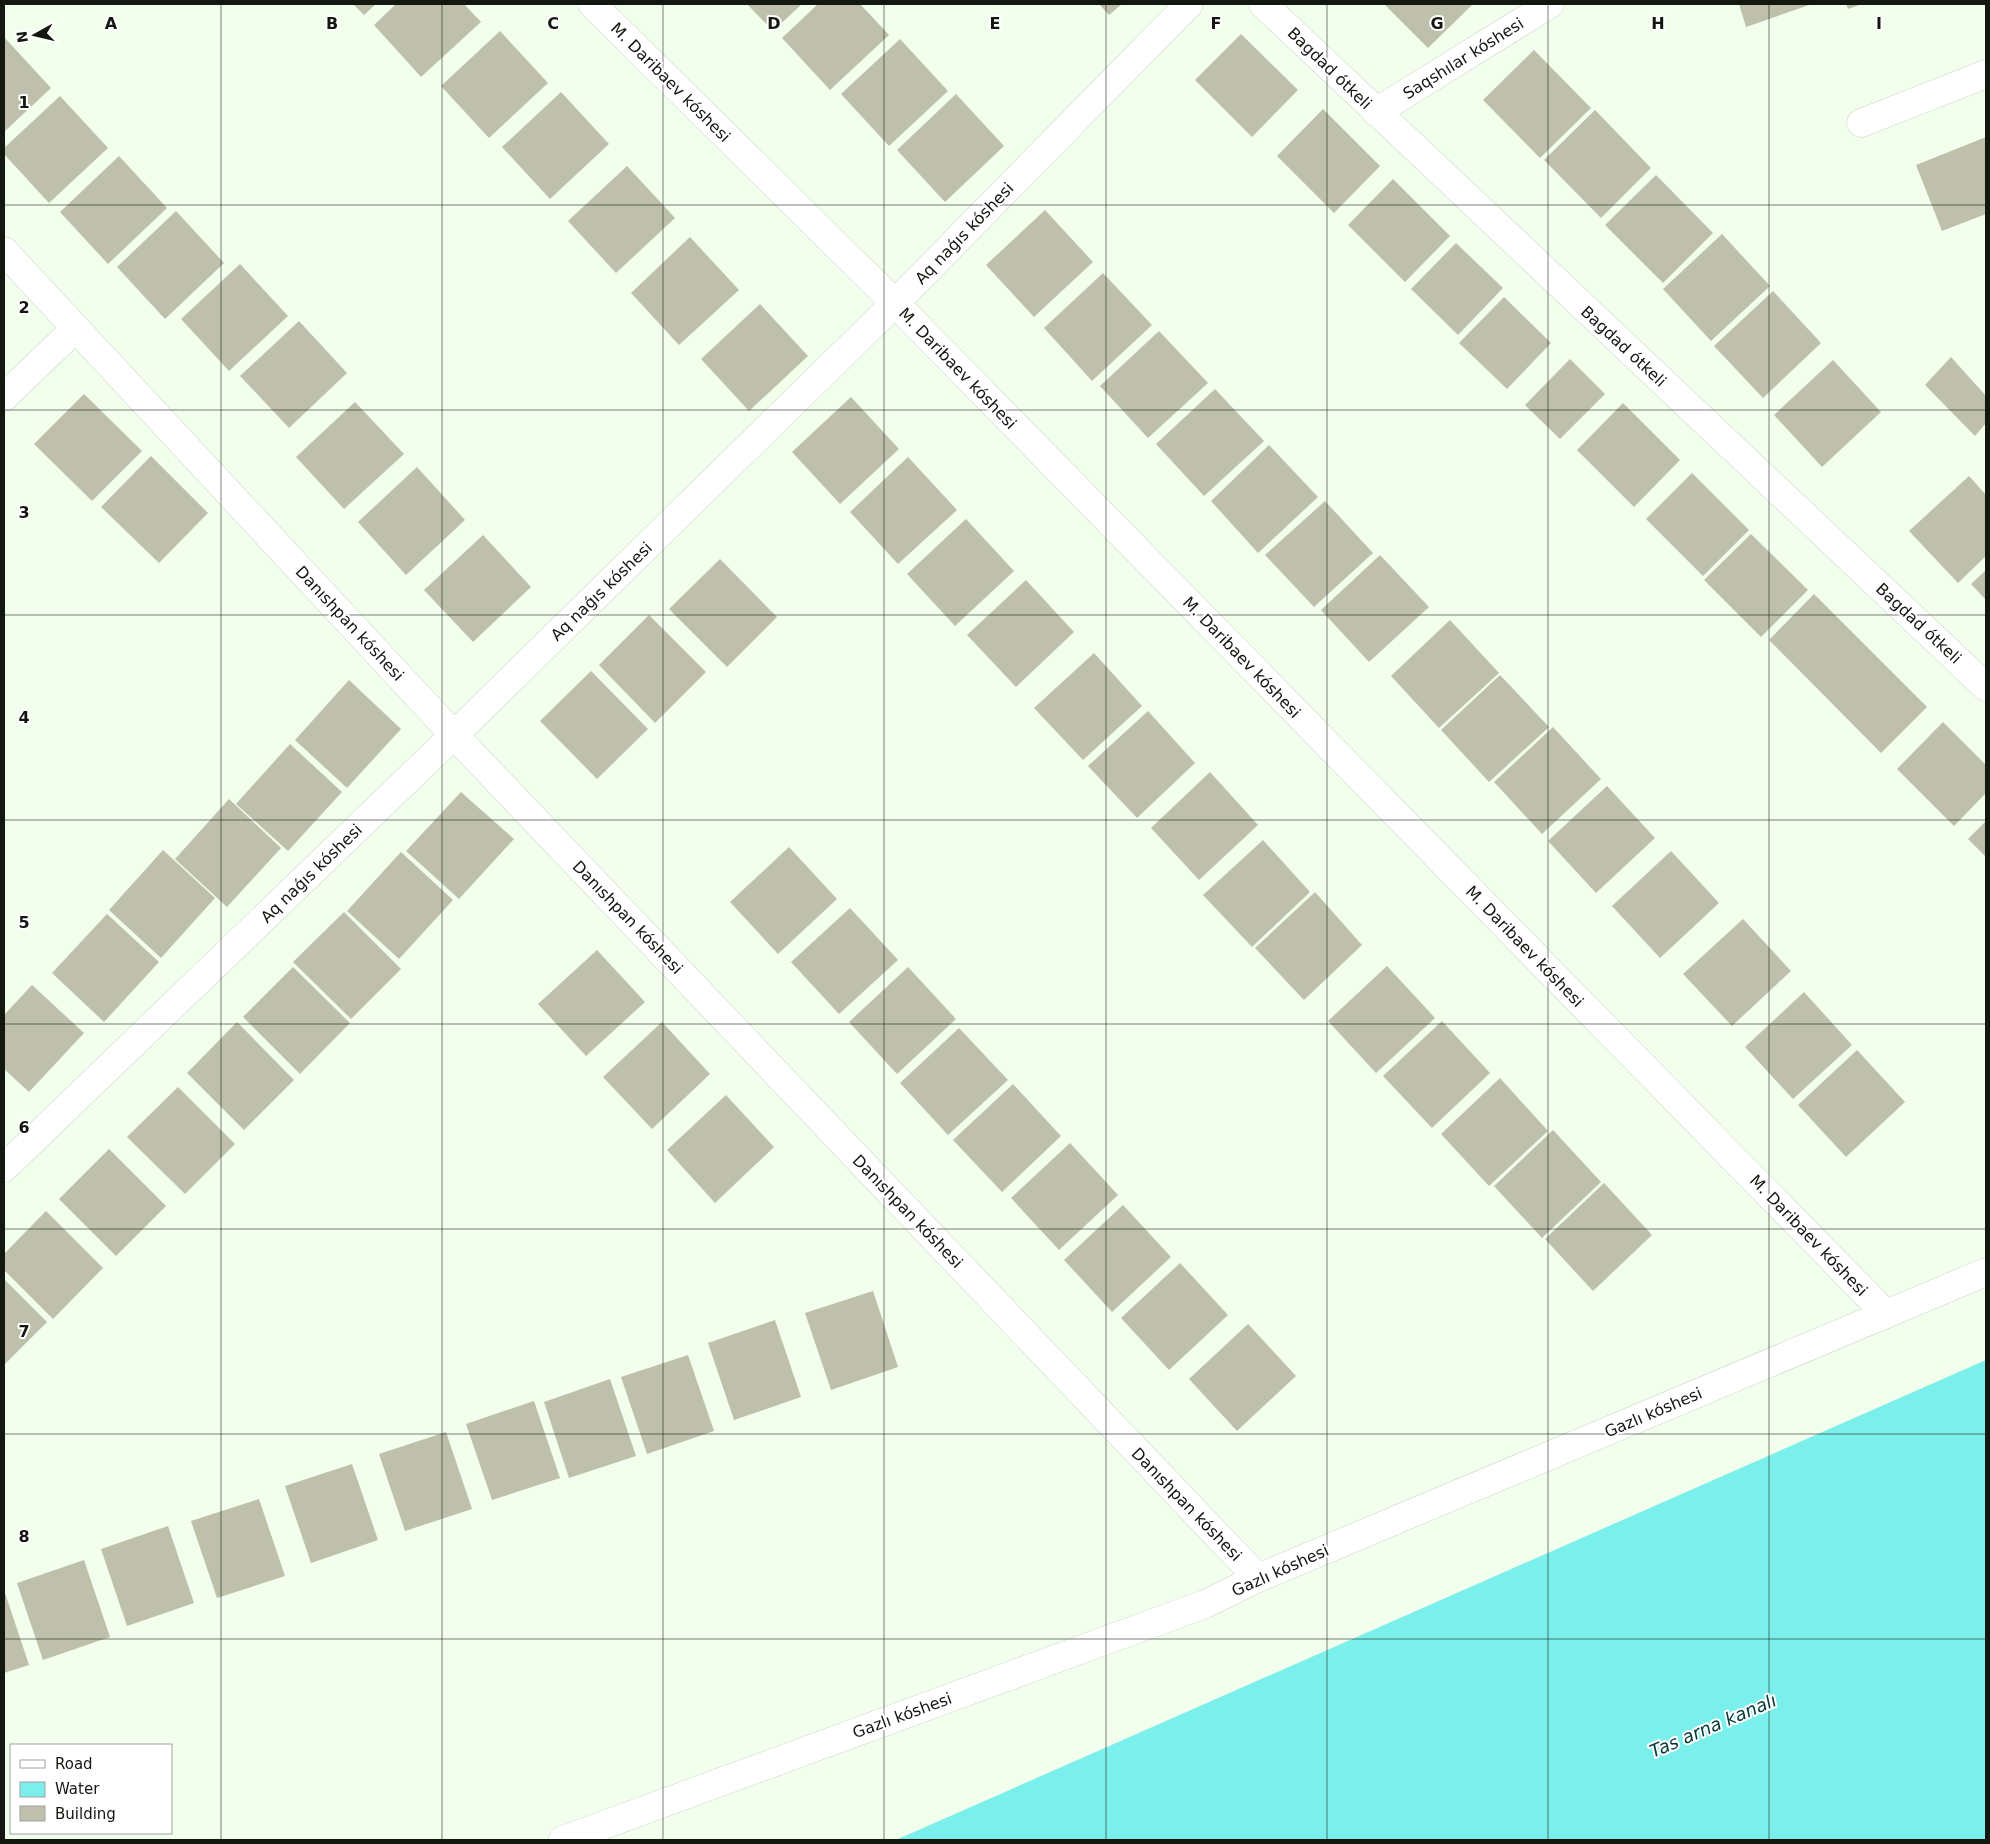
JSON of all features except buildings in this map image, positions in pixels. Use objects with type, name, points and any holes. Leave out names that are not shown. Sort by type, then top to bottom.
[{"type":"street","name":"M. Daribaev kóshesi","points":[[592,4],[895,303],[1886,1314]]},
{"type":"street","name":"Aq naǵıs kóshesi","points":[[4,1168],[454,735],[895,303],[1189,4]]},
{"type":"street","name":"Bagdad ótkeli","points":[[1262,4],[1986,687]]},
{"type":"street","name":"Saqshılar kóshesi","points":[[1376,112],[1550,4]]},
{"type":"street","points":[[1861,123],[1986,74]]},
{"type":"street","name":"Danıshpan kóshesi","points":[[4,252],[454,735],[1258,1578]]},
{"type":"street","points":[[4,398],[75,329]]},
{"type":"street","name":"Gazlı kóshesi","points":[[563,1840],[1196,1607],[1258,1578],[1986,1272]]},
{"type":"water","name":"Tas arna kanalı","points":[[1986,1360],[1986,1840],[896,1840],[898,1839]]}]
